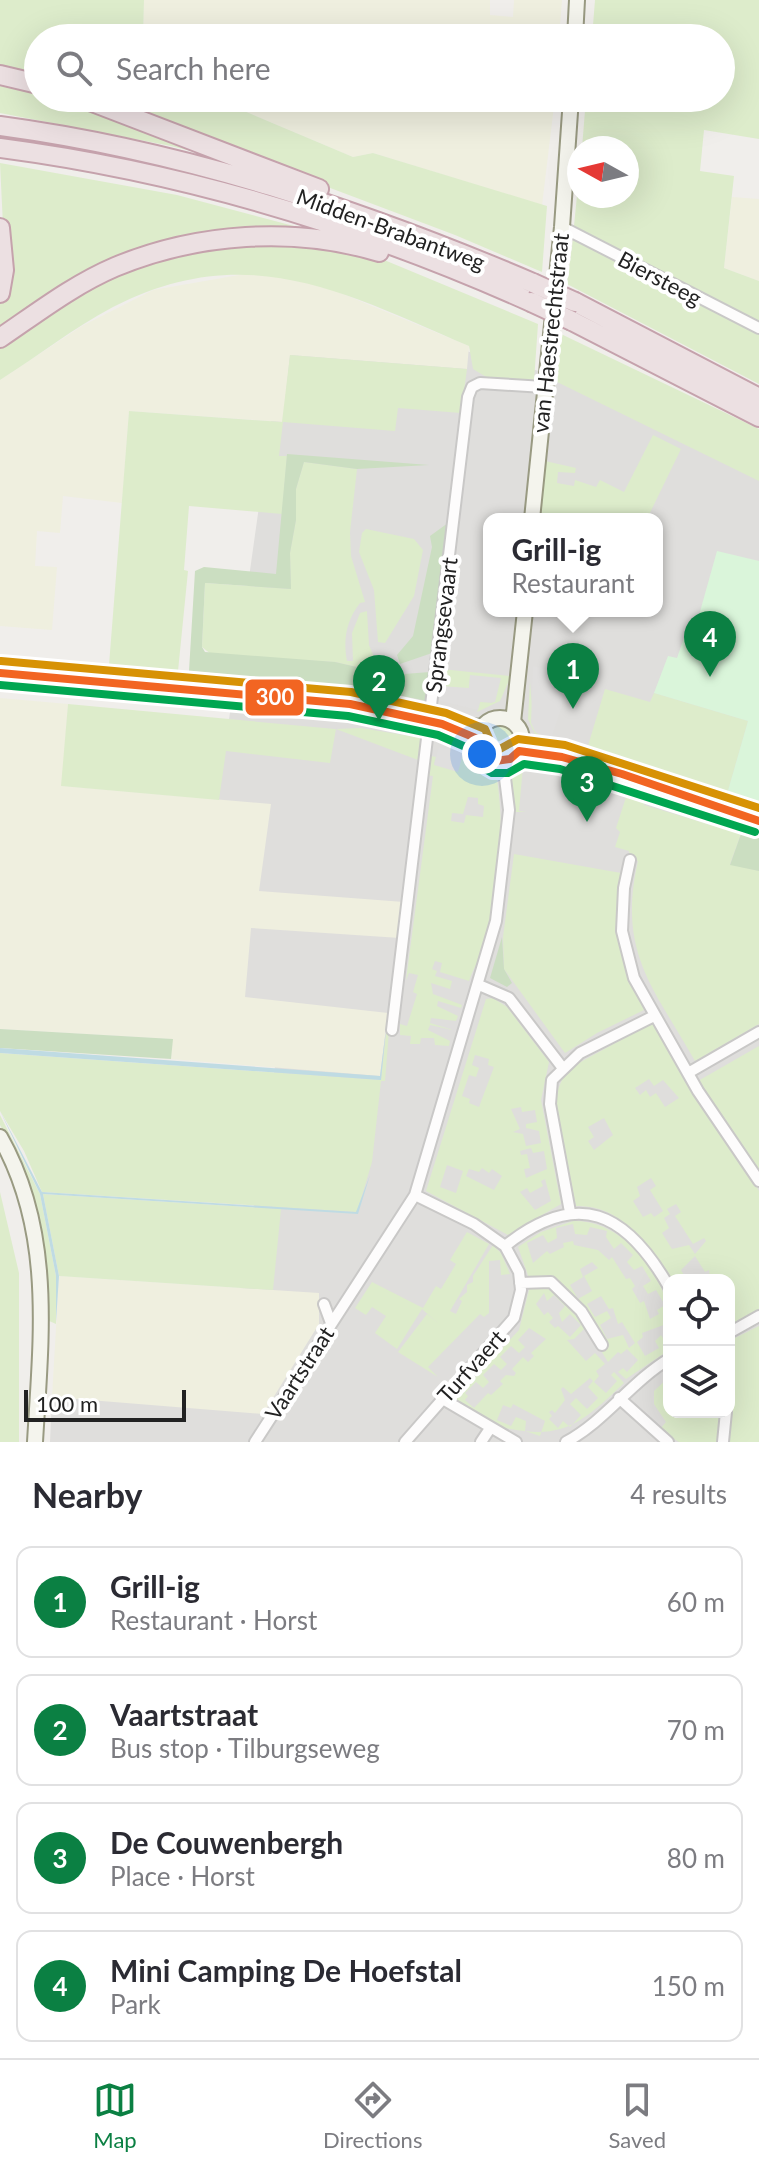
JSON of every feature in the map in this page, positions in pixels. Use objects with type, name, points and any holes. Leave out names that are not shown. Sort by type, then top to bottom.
[{"type":"highway","points":[[0,75],[24,81]]},
{"type":"highway","points":[[119,112],[318,188],[348,209]]},
{"type":"highway","name":"Midden-Brabantweg","points":[[0,126],[176,160],[348,209],[759,398]]},
{"type":"highway","name":"Midden-Brabantweg","points":[[0,148],[117,168],[226,193],[349,230],[503,289],[532,292]]},
{"type":"highway","points":[[0,228],[4,270],[0,293]]},
{"type":"highway","points":[[0,338],[60,297],[114,268],[153,253],[228,238],[296,237],[328,241],[364,248],[437,273],[503,289]]},
{"type":"highway","name":"Midden-Brabantweg","points":[[573,312],[759,417]]},
{"type":"street","points":[[576,24],[577,0]]},
{"type":"street","name":"van Haestrechtstraat","points":[[533,513],[562,227],[570,112]]},
{"type":"street","name":"Biersteeg","points":[[562,227],[759,328]]},
{"type":"street","name":"Sprangsevaart","points":[[392,1030],[434,722],[436,672],[468,397],[472,387],[480,383],[544,387]]},
{"type":"street","points":[[508,720],[517,686],[524,617]]},
{"type":"street","points":[[0,673],[314,699],[480,733],[508,720]]},
{"type":"street","points":[[508,720],[520,731],[521,747]]},
{"type":"street","points":[[480,733],[485,756],[503,762],[521,747]]},
{"type":"street","points":[[521,747],[562,757],[759,821]]},
{"type":"street","name":"Vaartstraat","points":[[255,1442],[415,1195],[496,921],[509,810],[503,762]]},
{"type":"street","points":[[630,860],[624,888],[622,931],[634,978],[688,1073],[759,1181]]},
{"type":"street","points":[[479,985],[509,998],[562,1067]]},
{"type":"street","points":[[570,1212],[549,1098],[552,1080],[562,1067],[593,1045],[654,1016]]},
{"type":"street","points":[[688,1073],[759,1032]]},
{"type":"street","points":[[0,1137],[28,1199],[40,1262],[43,1293],[35,1442]]},
{"type":"street","points":[[415,1195],[474,1224],[505,1246],[514,1261],[520,1283],[551,1282],[581,1311],[602,1345]]},
{"type":"street","points":[[505,1246],[538,1224],[570,1212],[593,1213],[625,1229],[650,1255],[663,1277]]},
{"type":"street","name":"Turfvaert","points":[[405,1442],[514,1318],[520,1283]]},
{"type":"street","points":[[324,1304],[331,1323]]},
{"type":"street","points":[[735,1330],[759,1316]]},
{"type":"street","points":[[566,1442],[595,1422],[619,1398],[663,1364]]},
{"type":"street","points":[[441,1398],[489,1430],[516,1442]]},
{"type":"street","points":[[619,1398],[667,1442]]},
{"type":"street","points":[[723,1442],[725,1418]]},
{"type":"street","points":[[481,1442],[489,1430]]},
{"type":"shaded area","points":[[283,336],[459,349],[564,378],[759,467],[759,1442],[50,1442],[52,1397],[223,1407],[277,1054],[196,954]]},
{"type":"shaded area","points":[[533,666],[564,675],[562,706],[551,739],[536,733],[531,723]]},
{"type":"shaded area","points":[[470,675],[501,678],[495,702],[480,702],[478,710],[437,700],[440,686],[469,688]]},
{"type":"shaded area","points":[[439,747],[463,754],[458,772],[434,765]]},
{"type":"green space","points":[[0,0],[144,0],[143,24],[24,24],[24,77],[0,71]]},
{"type":"green space","points":[[144,0],[490,0],[490,15],[513,17],[514,0],[562,0],[560,24],[143,24]]},
{"type":"green space","points":[[595,0],[759,0],[759,139],[704,130],[700,171],[734,176],[724,268],[759,281],[759,323],[574,226],[576,208],[639,208],[639,136],[583,136],[585,112],[735,112],[735,24],[593,24]]},
{"type":"green space","points":[[0,78],[24,84],[24,112],[107,112],[240,163],[171,146],[0,113]]},
{"type":"green space","points":[[128,112],[246,112],[353,157],[373,153],[547,206],[542,272],[455,235]]},
{"type":"green space","points":[[246,112],[553,112],[542,205],[373,153],[353,157]]},
{"type":"green space","points":[[0,163],[177,195],[324,234],[163,247],[0,334],[0,304],[6,288]]},
{"type":"green space","points":[[732,197],[759,199],[759,281],[724,268]]},
{"type":"green space","points":[[573,239],[759,334],[759,384],[567,284]]},
{"type":"green space","points":[[229,242],[295,242],[377,257],[538,324],[534,381],[488,378],[473,369],[469,346],[380,308],[295,281],[252,275],[208,277],[162,287],[113,307],[0,380],[0,344],[121,270]]},
{"type":"green space","points":[[245,274],[275,275],[326,287],[469,346],[467,369],[290,355],[283,422],[129,411],[122,503],[63,496],[60,533],[37,531],[35,566],[57,567],[52,630],[0,626],[0,380],[82,326],[153,290]]},
{"type":"green space","points":[[561,334],[759,429],[759,481],[555,381]]},
{"type":"green space","points":[[290,355],[467,369],[461,413],[398,408],[395,431],[283,422],[279,456],[287,456],[282,514],[189,506],[184,570],[188,571],[178,671],[109,665],[129,411],[282,422]]},
{"type":"green space","points":[[653,435],[681,449],[650,513],[541,513],[545,461],[576,468],[575,473],[558,472],[557,483],[574,486],[575,480],[596,487],[600,480],[624,492]]},
{"type":"green space","points":[[287,454],[429,465],[357,469],[304,462],[296,489],[296,520],[290,553],[291,589],[205,583],[202,647],[205,652],[335,662],[391,675],[430,672],[427,701],[353,686],[189,671],[195,571],[204,567],[276,574]]},
{"type":"green space","points":[[304,462],[357,469],[350,532],[351,556],[365,602],[360,603],[349,624],[346,653],[347,661],[353,661],[352,633],[360,613],[367,611],[369,645],[380,672],[335,662],[212,655],[202,647],[205,583],[291,589],[290,553],[296,520],[296,489]]},
{"type":"green space","points":[[448,523],[432,653],[400,664],[397,655],[413,636],[432,547],[430,536]]},
{"type":"green space","points":[[366,529],[414,539],[423,550],[414,596],[385,643],[378,642],[374,590],[359,552],[362,533]]},
{"type":"green space","points":[[717,551],[759,561],[759,803],[727,794],[748,721],[654,693],[668,656],[677,658],[686,632],[694,633]]},
{"type":"green space","points":[[441,669],[511,676],[500,701],[477,712],[480,702],[493,703],[470,676],[469,689],[440,686]]},
{"type":"green space","points":[[0,679],[311,705],[335,715],[334,719],[0,688]]},
{"type":"green space","points":[[530,682],[534,730],[547,738],[587,749],[605,689],[650,702],[654,693],[748,721],[727,794],[684,787],[535,734],[528,719]]},
{"type":"green space","points":[[0,698],[68,704],[62,786],[271,804],[259,891],[404,902],[400,938],[251,928],[245,997],[388,1013],[380,1076],[171,1059],[172,1039],[0,1029]]},
{"type":"green space","points":[[68,704],[335,729],[361,728],[421,738],[418,760],[336,729],[330,763],[226,751],[219,800],[61,786]]},
{"type":"green space","points":[[500,726],[510,730],[514,740],[510,750],[500,754],[490,750],[486,740],[490,730]]},
{"type":"green space","points":[[461,751],[476,768],[497,779],[501,841],[497,884],[482,951],[469,981],[440,972],[442,963],[435,961],[432,969],[437,971],[435,976],[452,981],[450,989],[431,983],[433,994],[462,1005],[461,1008],[438,1001],[437,1006],[458,1016],[456,1021],[431,1018],[430,1023],[453,1030],[430,1025],[428,1030],[450,1041],[449,1046],[435,1045],[434,1038],[421,1038],[420,1044],[410,1044],[411,1036],[400,1035],[400,1024],[407,1026],[417,994],[413,992],[418,975],[409,973],[406,980],[433,776],[423,775],[426,755],[436,757],[434,764],[462,754]],"holes":[[[468,797],[478,798],[478,804],[484,806],[483,817],[466,815],[464,823],[451,821],[452,813],[463,814]]]},
{"type":"green space","points":[[524,763],[566,770],[523,766],[519,811],[526,812],[513,812],[510,776]]},
{"type":"green space","points":[[629,788],[646,797],[644,805],[741,834],[730,864],[759,871],[759,1024],[695,1061],[653,990],[636,945],[632,921],[638,861],[630,860],[629,851],[615,847],[620,832],[616,828]]},
{"type":"green space","points":[[741,834],[759,838],[759,871],[730,865]]},
{"type":"green space","points":[[514,854],[621,873],[619,910],[622,943],[644,1010],[565,1053],[504,969],[503,937]]},
{"type":"green space","points":[[502,937],[504,969],[512,983],[507,987],[490,978]]},
{"type":"green space","points":[[493,998],[507,1007],[549,1062],[541,1100],[561,1204],[508,1235],[426,1191],[486,999]],"holes":[[[475,1055],[489,1059],[488,1065],[494,1067],[479,1107],[462,1096],[469,1075],[476,1077],[479,1068],[472,1065]],[[521,1107],[522,1112],[535,1110],[537,1122],[526,1124],[526,1128],[539,1131],[541,1143],[526,1146],[523,1134],[513,1132],[520,1129],[511,1109]],[[531,1148],[533,1153],[544,1151],[547,1169],[526,1178],[524,1169],[530,1168],[527,1154],[521,1155],[520,1151]],[[447,1165],[463,1171],[456,1193],[440,1187]],[[482,1168],[489,1173],[492,1169],[502,1176],[494,1190],[466,1176],[469,1169],[479,1172]],[[545,1179],[551,1201],[535,1210],[520,1192],[527,1188],[530,1193],[543,1186],[541,1181]]]},
{"type":"green space","points":[[652,1023],[759,1191],[759,1312],[735,1325],[735,1274],[709,1274],[695,1256],[681,1270],[683,1274],[665,1274],[653,1253],[620,1219],[592,1207],[576,1206],[554,1099],[566,1070]],"holes":[[[649,1079],[654,1086],[663,1080],[679,1098],[665,1107],[656,1093],[650,1097],[646,1090],[640,1095],[635,1088]],[[604,1118],[613,1135],[594,1150],[588,1141],[594,1137],[588,1127]],[[651,1178],[656,1186],[650,1190],[663,1211],[654,1217],[651,1213],[643,1217],[633,1201],[640,1196],[637,1187]],[[676,1204],[681,1212],[675,1216],[693,1244],[704,1238],[706,1241],[695,1254],[689,1245],[672,1249],[662,1233],[669,1228],[664,1218],[670,1214],[667,1209]]]},
{"type":"green space","points":[[387,1025],[385,1081],[381,1081],[372,1162],[357,1212],[42,1192],[24,1151],[0,1111],[0,1053],[381,1080]]},
{"type":"green space","points":[[0,1029],[173,1039],[171,1059],[0,1048]]},
{"type":"green space","points":[[759,1046],[759,1171],[698,1081]]},
{"type":"green space","points":[[0,1115],[40,1194],[56,1276],[56,1324],[47,1320],[46,1268],[38,1219],[23,1172],[0,1125]]},
{"type":"green space","points":[[0,1192],[19,1273],[19,1442],[0,1442]]},
{"type":"green space","points":[[43,1194],[281,1209],[273,1290],[59,1276]]},
{"type":"green space","points":[[573,1221],[609,1229],[625,1240],[652,1270],[661,1287],[663,1302],[656,1290],[648,1294],[643,1286],[651,1281],[642,1266],[634,1270],[627,1262],[633,1255],[621,1243],[614,1249],[606,1237],[607,1231],[590,1227],[587,1235],[575,1234],[573,1224],[556,1228],[557,1238],[548,1243],[543,1235],[527,1243],[533,1263],[547,1251],[550,1254],[564,1247],[563,1243],[573,1241],[574,1245],[598,1250],[609,1260],[612,1257],[626,1279],[630,1278],[635,1286],[632,1289],[640,1303],[644,1301],[650,1319],[659,1314],[657,1310],[663,1306],[663,1325],[642,1333],[643,1337],[637,1342],[645,1356],[659,1348],[655,1341],[661,1335],[663,1354],[626,1379],[618,1372],[623,1368],[627,1372],[638,1360],[627,1349],[621,1354],[618,1352],[608,1362],[600,1349],[607,1345],[589,1312],[550,1277],[529,1278],[518,1247],[541,1232]],"holes":[[[592,1262],[598,1268],[584,1276],[592,1291],[578,1299],[570,1285],[583,1277],[580,1269]],[[601,1296],[609,1309],[613,1308],[618,1324],[622,1322],[635,1343],[629,1348],[623,1335],[607,1339],[600,1325],[611,1318],[607,1311],[595,1317],[587,1304]]]},
{"type":"green space","points":[[467,1232],[489,1244],[450,1311],[456,1314],[462,1301],[459,1299],[467,1292],[467,1285],[473,1282],[473,1276],[493,1245],[501,1253],[510,1274],[501,1275],[500,1260],[489,1261],[489,1313],[484,1317],[480,1314],[428,1367],[438,1377],[398,1352],[427,1314],[440,1325],[422,1309],[397,1349],[375,1333],[386,1316],[372,1307],[366,1315],[355,1308],[372,1282],[423,1308],[436,1286],[441,1289],[456,1264],[450,1260]]},
{"type":"green space","points":[[59,1276],[319,1293],[319,1324],[263,1414],[52,1397]]},
{"type":"green space","points":[[530,1286],[549,1287],[587,1326],[574,1339],[567,1340],[586,1361],[595,1353],[605,1364],[596,1371],[599,1376],[594,1382],[606,1393],[617,1381],[611,1375],[614,1372],[624,1383],[595,1410],[573,1424],[581,1415],[570,1404],[576,1398],[587,1409],[598,1398],[588,1387],[593,1381],[590,1378],[571,1394],[563,1387],[565,1400],[555,1413],[552,1410],[549,1412],[552,1416],[549,1419],[558,1428],[563,1421],[569,1426],[541,1432],[545,1421],[513,1404],[511,1408],[503,1405],[497,1420],[511,1426],[516,1417],[526,1421],[525,1431],[497,1426],[454,1400],[519,1330]],"holes":[[[544,1293],[547,1301],[554,1295],[565,1306],[559,1313],[562,1322],[570,1314],[581,1325],[570,1337],[558,1326],[555,1328],[549,1322],[553,1318],[548,1312],[544,1315],[536,1304]],[[529,1328],[546,1339],[531,1353],[534,1356],[528,1362],[523,1357],[512,1369],[516,1373],[514,1376],[506,1375],[500,1381],[503,1384],[491,1395],[488,1393],[474,1408],[465,1400],[468,1396],[465,1393],[476,1382],[483,1388],[489,1382],[483,1375],[494,1364],[501,1370],[507,1364],[500,1357],[511,1346],[519,1353],[525,1347],[518,1340]]]},
{"type":"green space","points":[[759,1326],[759,1442],[726,1442],[731,1418],[735,1418],[735,1338]]},
{"type":"green space","points":[[663,1383],[663,1418],[654,1404],[654,1391]]},
{"type":"green space","points":[[663,1418],[723,1418],[721,1442],[679,1442],[659,1430],[666,1422]]},
{"type":"water","points":[[386,1029],[381,1080],[0,1053],[0,1048],[380,1076]]},
{"type":"water","points":[[0,1111],[42,1192],[356,1212],[370,1175],[358,1214],[43,1194],[59,1276],[56,1322],[56,1276],[40,1194]]},
{"type":"transit line","points":[[1,661],[351,692],[446,713],[485,729],[492,745],[498,750],[518,739],[565,745],[759,808]]},
{"type":"transit line","name":"300","points":[[0,673],[350,704],[442,724],[478,739],[481,751],[495,761],[510,759],[519,751],[562,757],[759,821]]},
{"type":"transit line","points":[[0,685],[348,716],[438,735],[468,748],[477,764],[492,773],[508,773],[524,764],[560,769],[755,832]]},
{"type":"place","name":"Mini Camping De Hoefstal","points":[[710,677]]},
{"type":"place","name":"Grill-ig","points":[[573,709]]},
{"type":"place","name":"Vaartstraat","points":[[379,721]]},
{"type":"place","name":"De Couwenbergh","points":[[587,822]]}]
